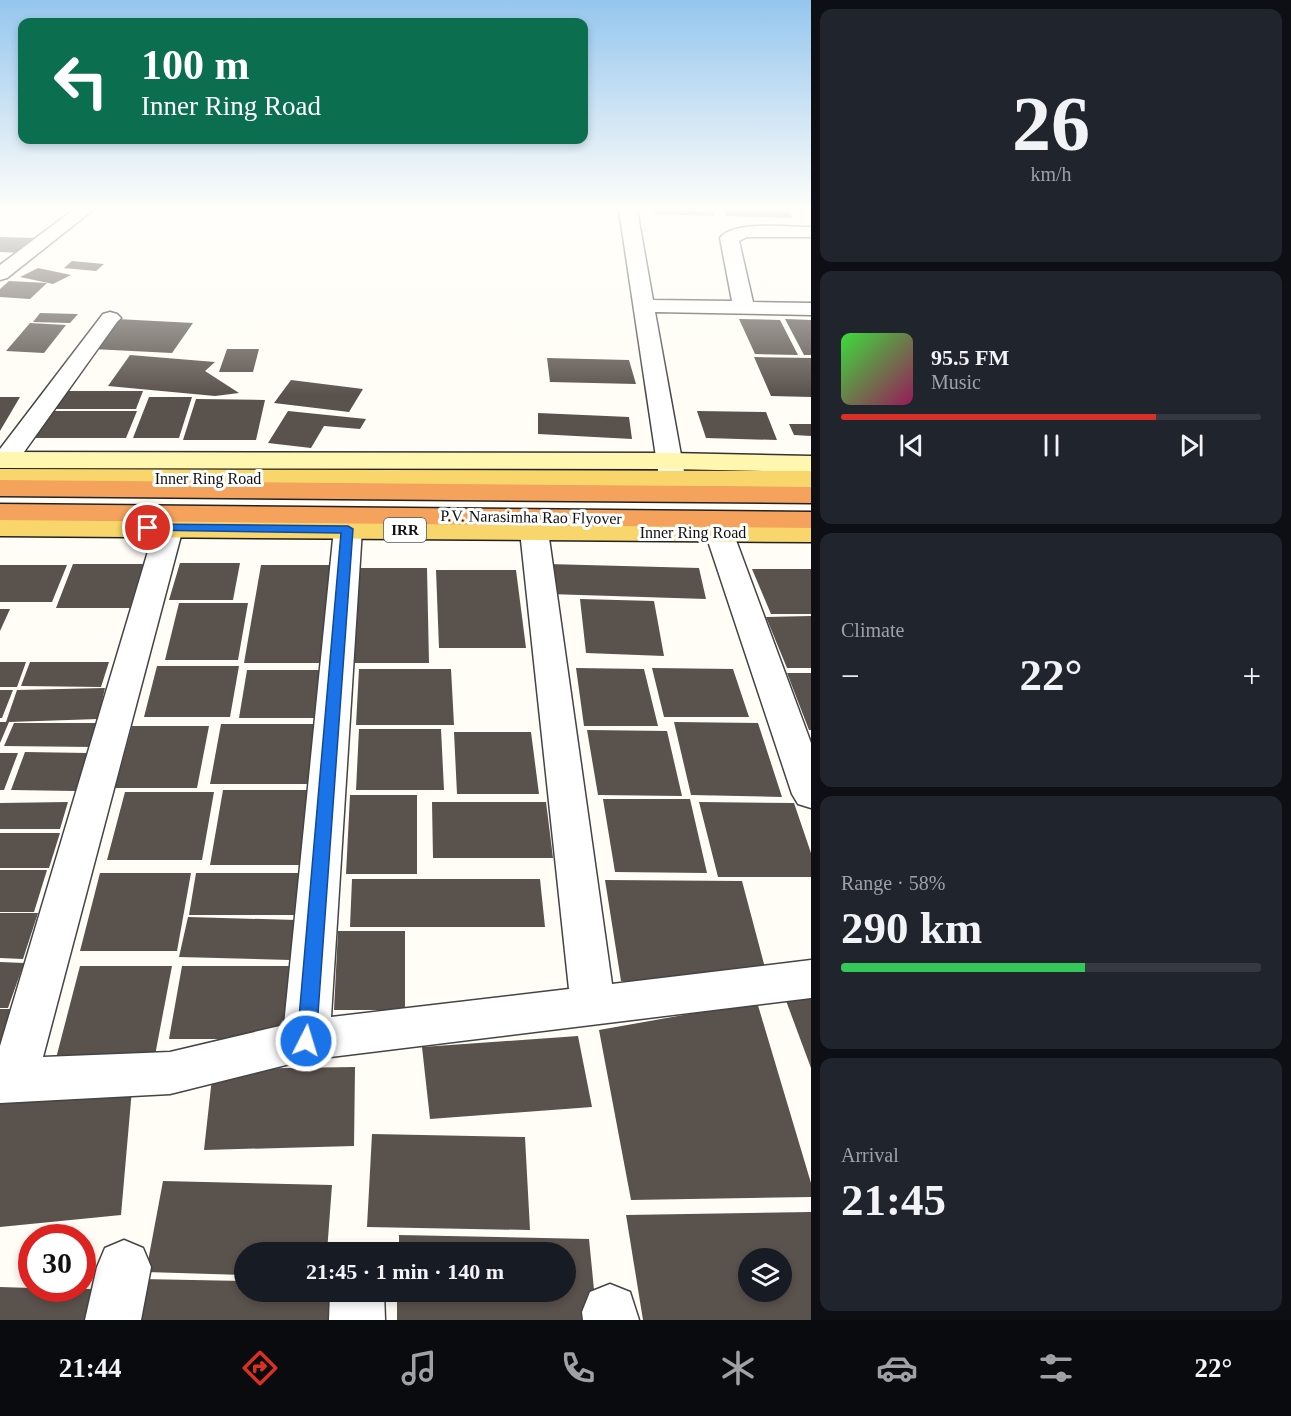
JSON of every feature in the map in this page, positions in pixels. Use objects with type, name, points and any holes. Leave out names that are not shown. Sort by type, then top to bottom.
[{"type":"highway","name":"P.V. Narasimha Rao Flyover","points":[[0,488],[811,495]]},
{"type":"highway","name":"P.V. Narasimha Rao Flyover","points":[[0,512],[811,520]]},
{"type":"main road","name":"Inner Ring Road","points":[[2,466],[671,469],[811,479]]},
{"type":"main road","name":"Inner Ring Road","points":[[0,527],[811,533]]},
{"type":"street","points":[[638,272],[671,469],[811,464]]},
{"type":"street","points":[[736,272],[744,308]]},
{"type":"street","points":[[644,306],[811,309]]},
{"type":"street","points":[[2,466],[110,318]]},
{"type":"street","points":[[169,528],[7,1080],[170,1073],[306,1041],[811,980]]},
{"type":"street","points":[[306,1041],[348,529]]},
{"type":"street","points":[[534,531],[593,1006]]},
{"type":"street","points":[[719,532],[811,794]]},
{"type":"street","points":[[113,1320],[124,1267]]},
{"type":"street","points":[[357,1302],[357,1320]]},
{"type":"building","points":[[31,272],[55,272],[71,275],[53,284],[20,277]]},
{"type":"building","points":[[9,281],[47,283],[30,299],[0,297],[0,289]]},
{"type":"building","points":[[40,313],[78,314],[70,323],[33,322]]},
{"type":"building","points":[[117,319],[193,323],[172,353],[92,349]]},
{"type":"building","points":[[739,319],[780,320],[798,355],[755,354]]},
{"type":"building","points":[[785,319],[811,320],[811,355],[804,355]]},
{"type":"building","points":[[30,323],[66,325],[44,353],[6,351]]},
{"type":"building","points":[[227,349],[259,349],[253,372],[219,372]]},
{"type":"building","points":[[130,355],[215,362],[205,371],[239,393],[215,396],[108,386]]},
{"type":"building","points":[[754,357],[811,358],[811,397],[771,396]]},
{"type":"building","points":[[547,358],[629,360],[636,384],[550,382]]},
{"type":"building","points":[[291,380],[363,389],[349,412],[274,403]]},
{"type":"building","points":[[63,391],[143,391],[136,409],[54,409]]},
{"type":"building","points":[[0,397],[20,397],[0,431]]},
{"type":"building","points":[[149,397],[192,397],[179,438],[133,438]]},
{"type":"building","points":[[196,399],[265,400],[256,440],[183,440]]},
{"type":"building","points":[[48,411],[137,411],[126,438],[34,438]]},
{"type":"building","points":[[288,411],[366,419],[360,429],[324,426],[311,448],[268,443]]},
{"type":"building","points":[[697,411],[766,412],[777,440],[706,438]]},
{"type":"building","points":[[538,413],[629,417],[632,439],[538,434]]},
{"type":"building","points":[[789,424],[811,424],[811,436],[794,435]]},
{"type":"building","points":[[180,563],[240,563],[233,600],[169,600]]},
{"type":"building","points":[[73,564],[144,564],[130,608],[56,608]]},
{"type":"building","points":[[547,564],[699,568],[706,599],[549,594]]},
{"type":"building","points":[[0,565],[67,565],[52,602],[0,602]]},
{"type":"building","points":[[261,565],[332,565],[324,663],[244,663]]},
{"type":"building","points":[[348,568],[427,568],[429,663],[342,663]]},
{"type":"building","points":[[752,569],[811,569],[811,614],[771,614]]},
{"type":"building","points":[[436,570],[516,570],[526,648],[439,648]]},
{"type":"building","points":[[580,599],[654,601],[664,656],[586,653]]},
{"type":"building","points":[[179,603],[248,603],[238,660],[165,660]]},
{"type":"building","points":[[0,609],[10,609],[0,631]]},
{"type":"building","points":[[811,616],[811,668],[787,668],[766,617]]},
{"type":"building","points":[[0,662],[26,662],[17,687],[0,687]]},
{"type":"building","points":[[30,662],[109,662],[101,687],[21,686]]},
{"type":"building","points":[[157,666],[239,666],[230,717],[144,717]]},
{"type":"building","points":[[576,668],[644,669],[658,726],[584,726]]},
{"type":"building","points":[[652,668],[733,669],[749,717],[664,717]]},
{"type":"building","points":[[359,669],[451,669],[454,725],[356,725]]},
{"type":"building","points":[[247,670],[324,670],[320,718],[239,718]]},
{"type":"building","points":[[787,673],[811,673],[811,730],[809,730]]},
{"type":"building","points":[[105,688],[98,719],[9,722],[0,743],[0,722],[6,722],[17,690]]},
{"type":"building","points":[[0,690],[13,690],[2,718],[0,718]]},
{"type":"building","points":[[674,722],[758,723],[782,797],[691,795]]},
{"type":"building","points":[[14,723],[101,723],[93,747],[4,746]]},
{"type":"building","points":[[221,724],[315,724],[310,784],[210,784]]},
{"type":"building","points":[[132,726],[209,726],[197,788],[115,788]]},
{"type":"building","points":[[359,729],[441,729],[444,790],[356,790]]},
{"type":"building","points":[[587,730],[667,731],[682,796],[598,795]]},
{"type":"building","points":[[454,732],[531,732],[539,794],[457,794]]},
{"type":"building","points":[[25,752],[88,753],[76,791],[11,790]]},
{"type":"building","points":[[0,753],[18,753],[4,790],[0,790]]},
{"type":"building","points":[[223,790],[309,790],[302,865],[210,865]]},
{"type":"building","points":[[125,792],[214,792],[202,860],[107,860]]},
{"type":"building","points":[[350,795],[417,795],[417,874],[346,874]]},
{"type":"building","points":[[603,799],[690,799],[707,873],[615,872]]},
{"type":"building","points":[[68,802],[60,829],[0,829],[0,803]]},
{"type":"building","points":[[432,802],[546,802],[553,858],[433,858]]},
{"type":"building","points":[[699,802],[794,803],[811,853],[811,877],[718,877]]},
{"type":"building","points":[[0,833],[60,833],[49,868],[0,868]]},
{"type":"building","points":[[0,870],[47,870],[34,912],[0,912]]},
{"type":"building","points":[[100,873],[191,873],[177,951],[80,951]]},
{"type":"building","points":[[196,873],[300,873],[296,915],[189,915]]},
{"type":"building","points":[[352,879],[540,879],[545,927],[350,927]]},
{"type":"building","points":[[605,880],[742,881],[769,983],[621,981]]},
{"type":"building","points":[[0,913],[38,913],[23,959],[0,958]]},
{"type":"building","points":[[188,917],[296,920],[290,960],[179,957]]},
{"type":"building","points":[[338,931],[405,931],[405,1010],[334,1010]]},
{"type":"building","points":[[0,962],[24,963],[8,1008],[0,1008]]},
{"type":"building","points":[[80,966],[172,966],[153,1066],[54,1066]]},
{"type":"building","points":[[182,966],[297,966],[290,1039],[169,1039]]},
{"type":"building","points":[[811,997],[811,1068],[785,998]]},
{"type":"building","points":[[757,1002],[811,1183],[811,1197],[631,1200],[599,1030]]},
{"type":"building","points":[[0,1009],[10,1009],[1,1043],[0,1043]]},
{"type":"building","points":[[578,1036],[592,1107],[430,1119],[422,1047]]},
{"type":"building","points":[[355,1067],[354,1146],[204,1150],[213,1069]]},
{"type":"building","points":[[132,1089],[121,1215],[0,1227],[0,1101]]},
{"type":"building","points":[[372,1134],[525,1137],[530,1230],[367,1227]]},
{"type":"building","points":[[163,1181],[332,1185],[328,1242],[234,1242],[234,1275],[146,1272]]},
{"type":"building","points":[[811,1212],[811,1320],[643,1320],[626,1215]]},
{"type":"building","points":[[399,1235],[589,1239],[597,1320],[397,1320],[397,1302],[576,1302],[576,1242],[399,1242]]},
{"type":"building","points":[[140,1279],[234,1281],[234,1302],[342,1302],[341,1320],[132,1320]]},
{"type":"building","points":[[0,1287],[18,1287],[18,1302],[89,1302],[85,1320],[0,1320]]},
{"type":"route","points":[[148,528],[348,529],[306,1041]]}]
